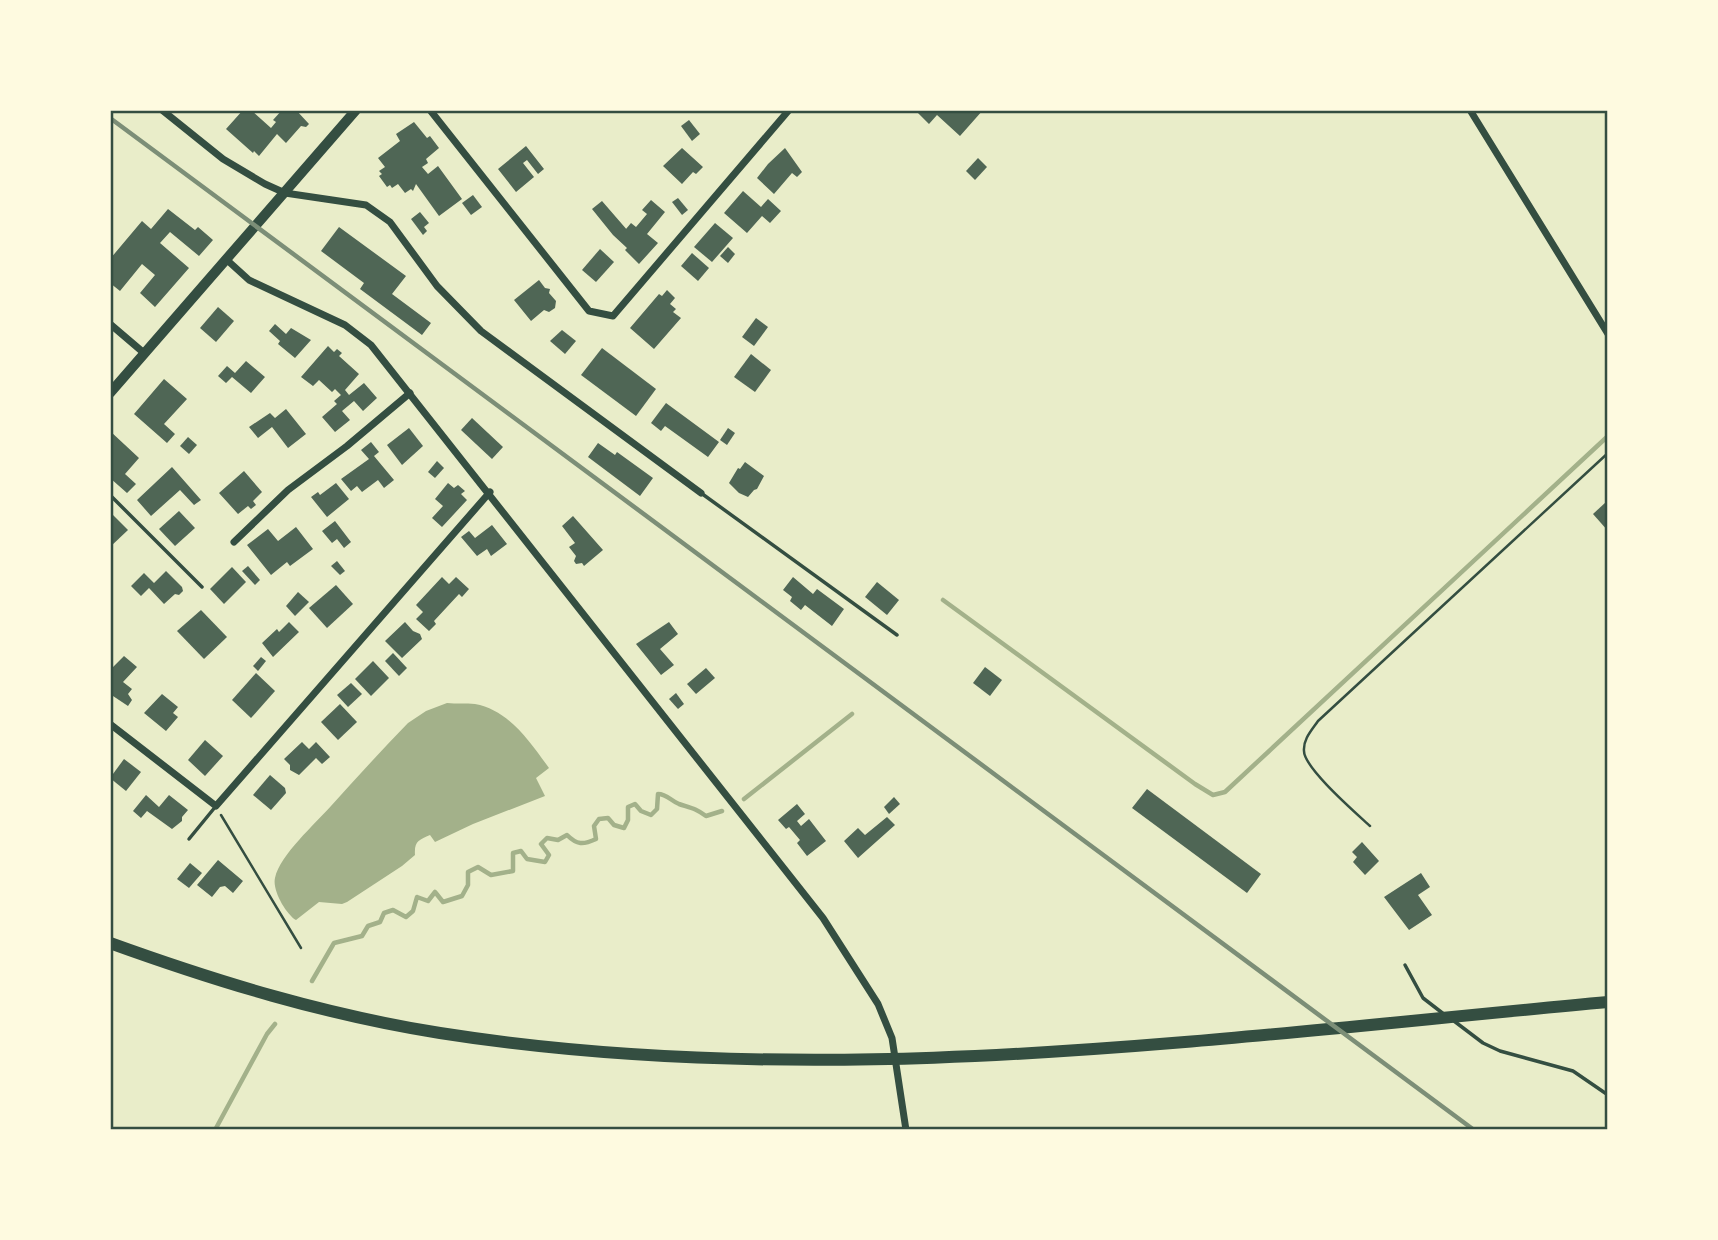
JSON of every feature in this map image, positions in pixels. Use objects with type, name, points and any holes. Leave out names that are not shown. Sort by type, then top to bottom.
[{"type":"main road","points":[[110,393],[356,110]]},
{"type":"main road","points":[[110,943],[270,997],[439,1032],[562,1048],[701,1058],[929,1057],[1147,1045],[1608,1002]]},
{"type":"street","points":[[162,110],[223,159],[265,184],[285,192],[366,205],[390,222],[437,286],[481,331],[702,493]]},
{"type":"street","points":[[430,110],[589,311],[613,316],[789,110]]},
{"type":"street","points":[[1469,110],[1608,334]]},
{"type":"street","points":[[227,260],[249,280],[345,325],[372,345],[823,918],[878,1004],[892,1038],[906,1130]]},
{"type":"street","points":[[110,324],[144,353]]},
{"type":"street","points":[[234,542],[288,490],[410,393]]},
{"type":"street","points":[[110,724],[216,806],[490,492]]},
{"type":"lane","points":[[702,493],[897,635]]},
{"type":"lane","points":[[110,495],[202,587]]},
{"type":"lane","points":[[188,839],[216,806]]},
{"type":"lane","points":[[1405,965],[1423,998],[1482,1043],[1500,1051],[1573,1071],[1608,1095]]},
{"type":"path","points":[[1370,826],[1309,766],[1303,753],[1306,737],[1318,722],[1608,453]]},
{"type":"path","points":[[216,806],[301,948]]},
{"type":"shaded area","points":[[447,703],[487,707],[518,728],[549,768],[536,778],[545,796],[435,842],[430,835],[423,838],[416,844],[415,855],[402,866],[347,902],[319,902],[296,920],[284,907],[276,889],[275,878],[284,860],[299,840],[408,723],[426,711]]},
{"type":"building","points":[[243,110],[251,110],[271,128],[276,122],[273,120],[282,110],[287,113],[289,110],[296,110],[309,124],[306,127],[301,126],[286,143],[277,134],[259,156],[226,129]]},
{"type":"building","points":[[915,110],[983,110],[960,136],[937,115],[929,124]]},
{"type":"building","points":[[689,120],[700,134],[692,141],[681,126]]},
{"type":"building","points":[[414,122],[439,148],[426,159],[428,163],[422,167],[428,174],[438,166],[462,199],[439,216],[416,184],[413,191],[411,189],[405,193],[398,184],[392,188],[390,185],[387,187],[379,176],[382,174],[379,171],[385,167],[378,158],[400,141],[396,134]]},
{"type":"building","points":[[526,146],[544,169],[538,174],[527,160],[523,163],[534,177],[516,192],[498,169]]},
{"type":"building","points":[[682,148],[703,167],[696,174],[693,172],[682,184],[663,166]]},
{"type":"building","points":[[785,148],[802,172],[797,177],[792,173],[774,194],[757,178]]},
{"type":"building","points":[[978,158],[987,167],[975,180],[966,171]]},
{"type":"building","points":[[743,191],[761,207],[768,199],[781,211],[770,223],[762,216],[747,233],[724,213]]},
{"type":"building","points":[[473,195],[482,207],[471,215],[462,203]]},
{"type":"building","points":[[678,198],[688,210],[682,215],[672,202]]},
{"type":"building","points":[[651,200],[665,212],[647,234],[658,243],[639,264],[592,209],[602,201],[626,229],[631,223],[636,227],[647,214],[642,210]]},
{"type":"building","points":[[168,209],[195,230],[198,227],[213,240],[199,256],[170,232],[160,243],[189,268],[155,307],[140,293],[155,275],[142,264],[120,291],[110,283],[110,259],[142,221],[151,229]]},
{"type":"building","points":[[420,212],[429,223],[424,227],[427,231],[423,235],[411,219]]},
{"type":"building","points":[[715,223],[733,238],[712,262],[694,247]]},
{"type":"building","points":[[339,227],[406,276],[392,294],[431,323],[422,335],[360,289],[364,283],[321,251]]},
{"type":"building","points":[[728,247],[735,254],[728,263],[720,256]]},
{"type":"building","points":[[600,249],[614,262],[596,282],[582,270]]},
{"type":"building","points":[[692,253],[709,268],[698,281],[681,266]]},
{"type":"building","points":[[539,280],[545,288],[550,289],[549,293],[556,301],[555,308],[549,312],[544,310],[531,321],[514,300]]},
{"type":"building","points":[[667,290],[675,298],[670,304],[676,309],[673,312],[681,318],[654,349],[630,328],[659,294],[662,296]]},
{"type":"building","points":[[218,307],[234,321],[216,342],[200,328]]},
{"type":"building","points":[[756,318],[768,327],[754,346],[742,337]]},
{"type":"building","points":[[275,324],[286,334],[291,328],[311,340],[295,358],[278,344],[280,341],[269,331]]},
{"type":"building","points":[[562,330],[576,341],[565,354],[550,341]]},
{"type":"building","points":[[328,346],[334,352],[337,349],[342,353],[339,356],[359,374],[345,390],[349,395],[364,383],[377,398],[363,411],[354,401],[342,411],[350,420],[335,432],[322,417],[337,404],[334,401],[341,395],[335,389],[332,392],[319,380],[313,386],[301,377]]},
{"type":"building","points":[[602,348],[656,389],[636,416],[581,375]]},
{"type":"building","points":[[751,354],[771,370],[755,392],[734,377]]},
{"type":"building","points":[[246,361],[265,377],[251,393],[232,377],[226,383],[218,376],[227,366],[235,373]]},
{"type":"building","points":[[164,379],[187,399],[164,424],[175,434],[167,443],[134,414]]},
{"type":"building","points":[[666,403],[719,442],[708,457],[665,426],[661,431],[651,423]]},
{"type":"building","points":[[286,409],[306,434],[288,448],[272,427],[258,438],[249,427],[270,413],[275,418]]},
{"type":"building","points":[[472,418],[503,447],[492,459],[461,430]]},
{"type":"building","points":[[409,428],[423,446],[402,465],[387,445]]},
{"type":"building","points":[[728,428],[735,433],[727,445],[720,440]]},
{"type":"building","points":[[110,431],[139,458],[125,474],[136,484],[127,493],[110,478]]},
{"type":"building","points":[[188,437],[197,445],[189,454],[180,446]]},
{"type":"building","points":[[371,442],[379,452],[374,456],[394,480],[384,488],[378,480],[362,492],[357,486],[351,491],[341,479],[369,459],[361,450]]},
{"type":"building","points":[[598,443],[615,455],[617,452],[653,478],[640,496],[588,457]]},
{"type":"building","points":[[437,461],[444,468],[435,478],[428,472]]},
{"type":"building","points":[[745,462],[764,476],[757,489],[748,497],[739,493],[729,483]]},
{"type":"building","points":[[172,467],[201,500],[194,505],[180,490],[151,516],[137,500]]},
{"type":"building","points":[[244,471],[262,492],[253,501],[256,505],[251,509],[248,506],[238,514],[219,493]]},
{"type":"building","points":[[336,483],[349,499],[327,517],[311,497],[318,492],[320,495]]},
{"type":"building","points":[[448,483],[454,488],[458,485],[465,491],[461,494],[467,500],[442,527],[432,518],[443,506],[435,499]]},
{"type":"building","points":[[1608,503],[1608,531],[1593,514]]},
{"type":"building","points":[[179,511],[195,528],[175,546],[159,529]]},
{"type":"building","points":[[110,512],[128,530],[110,547]]},
{"type":"building","points":[[573,516],[603,550],[584,566],[574,561],[576,556],[569,547],[575,543],[562,526]]},
{"type":"building","points":[[335,521],[351,542],[344,548],[337,539],[332,543],[322,531]]},
{"type":"building","points":[[492,525],[507,544],[491,556],[487,549],[477,556],[461,537],[469,531],[475,538]]},
{"type":"building","points":[[296,527],[313,549],[290,566],[287,562],[271,575],[247,545],[268,529],[278,541]]},
{"type":"building","points":[[337,561],[345,571],[340,575],[331,566]]},
{"type":"building","points":[[248,566],[260,580],[255,585],[242,571]]},
{"type":"building","points":[[232,567],[246,582],[224,604],[210,589]]},
{"type":"building","points":[[166,571],[183,591],[164,604],[149,588],[141,596],[131,586],[144,573],[154,583]]},
{"type":"building","points":[[442,577],[449,584],[456,577],[469,589],[462,597],[459,594],[434,621],[436,624],[429,631],[416,619],[423,612],[416,605]]},
{"type":"building","points":[[793,577],[813,594],[817,589],[844,609],[832,626],[805,605],[801,610],[790,601],[792,597],[783,590]]},
{"type":"building","points":[[877,582],[899,600],[887,615],[865,597]]},
{"type":"building","points":[[336,585],[353,604],[327,628],[309,608]]},
{"type":"building","points":[[298,592],[309,602],[295,616],[286,606]]},
{"type":"building","points":[[201,610],[227,637],[204,659],[177,631]]},
{"type":"building","points":[[289,622],[299,632],[273,657],[262,643]]},
{"type":"building","points":[[405,622],[420,634],[422,639],[402,658],[385,641]]},
{"type":"building","points":[[669,622],[678,634],[660,649],[674,665],[661,675],[636,644]]},
{"type":"building","points":[[393,653],[407,668],[399,676],[385,661]]},
{"type":"building","points":[[124,656],[137,667],[123,682],[132,689],[128,694],[132,700],[128,706],[110,694],[110,670]]},
{"type":"building","points":[[261,657],[266,661],[258,671],[253,666]]},
{"type":"building","points":[[373,661],[389,678],[371,696],[355,679]]},
{"type":"building","points":[[985,667],[1002,680],[990,696],[973,683]]},
{"type":"building","points":[[706,668],[715,678],[696,694],[687,684]]},
{"type":"building","points":[[256,673],[275,691],[251,718],[232,700]]},
{"type":"building","points":[[351,683],[362,694],[348,707],[337,695]]},
{"type":"building","points":[[676,693],[684,704],[678,709],[669,699]]},
{"type":"building","points":[[162,694],[178,707],[173,713],[178,717],[166,731],[144,713]]},
{"type":"building","points":[[340,704],[357,722],[338,740],[321,722]]},
{"type":"building","points":[[205,740],[223,756],[205,776],[188,760]]},
{"type":"building","points":[[302,742],[309,749],[316,742],[330,757],[322,764],[316,758],[299,775],[290,770],[290,765],[284,759]]},
{"type":"building","points":[[124,759],[141,772],[126,791],[110,778]]},
{"type":"building","points":[[270,775],[285,788],[286,793],[271,810],[253,795]]},
{"type":"building","points":[[1147,789],[1261,874],[1247,893],[1132,808]]},
{"type":"building","points":[[146,795],[159,807],[169,795],[188,810],[182,821],[172,829],[147,811],[141,818],[133,811]]},
{"type":"building","points":[[894,797],[900,804],[889,814],[884,807]]},
{"type":"building","points":[[797,804],[805,814],[797,821],[801,826],[809,819],[826,841],[807,856],[797,843],[800,840],[789,827],[786,829],[778,820]]},
{"type":"building","points":[[887,817],[895,825],[858,858],[844,841],[858,828],[865,835]]},
{"type":"building","points":[[1362,842],[1379,861],[1365,875],[1353,862],[1357,857],[1352,852]]},
{"type":"building","points":[[218,860],[243,881],[233,893],[225,886],[220,887],[212,897],[197,885]]},
{"type":"building","points":[[190,863],[202,873],[189,888],[177,879]]},
{"type":"building","points":[[1421,873],[1430,887],[1418,895],[1432,915],[1409,930],[1384,897]]},
{"type":"waterway","points":[[943,600],[1213,795],[1225,792],[1608,436]]},
{"type":"waterway","points":[[744,799],[852,714]]},
{"type":"waterway","points":[[312,981],[334,943],[362,936],[368,926],[380,922],[384,913],[393,910],[406,917],[413,911],[417,897],[428,901],[435,892],[443,902],[462,896],[468,885],[468,872],[478,867],[491,875],[513,871],[513,853],[521,851],[527,859],[545,862],[549,855],[541,844],[547,838],[558,840],[567,835],[577,842],[591,841],[596,839],[594,826],[599,819],[608,818],[614,825],[624,828],[628,820],[628,807],[635,804],[641,811],[651,815],[657,809],[658,794],[706,816],[722,811]]},
{"type":"waterway","points":[[215,1130],[275,1024]]},
{"type":"railway","points":[[110,118],[1474,1130]]}]
